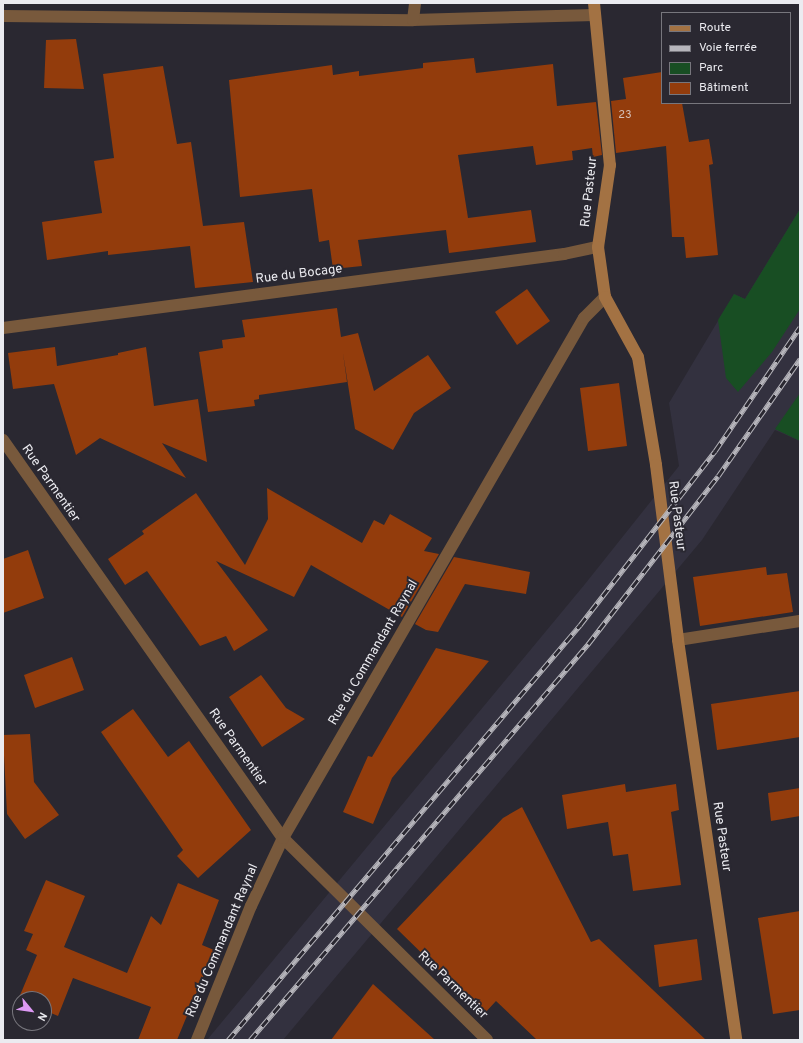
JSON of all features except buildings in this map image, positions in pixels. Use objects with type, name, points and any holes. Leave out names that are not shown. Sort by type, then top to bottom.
[{"type":"street","points":[[413,20],[415,3]]},
{"type":"street","points":[[3,16],[413,20],[594,9]]},
{"type":"street","name":"Rue Pasteur","points":[[594,9],[610,165],[598,246],[605,297],[638,357],[656,465],[678,640],[736,1040]]},
{"type":"street","name":"Rue du Bocage","points":[[3,328],[564,254],[598,246]]},
{"type":"street","name":"Rue du Commandant Raynal","points":[[196,1040],[251,906],[283,838],[584,318],[605,297]]},
{"type":"street","name":"Rue Parmentier","points":[[3,440],[283,838],[486,1040]]},
{"type":"street","points":[[678,640],[800,621]]},
{"type":"shaded area","points":[[800,209],[800,441],[775,430],[702,540],[283,1040],[207,1040],[585,584],[679,466],[669,403],[734,294],[745,299]]},
{"type":"green space","points":[[800,209],[800,309],[772,352],[738,392],[726,378],[718,320],[734,294],[745,299]]},
{"type":"green space","points":[[800,393],[800,441],[775,429]]},
{"type":"railway","points":[[228,1040],[580,625],[715,451],[800,327]]},
{"type":"railway","points":[[250,1040],[588,644],[718,476],[800,359]]}]
